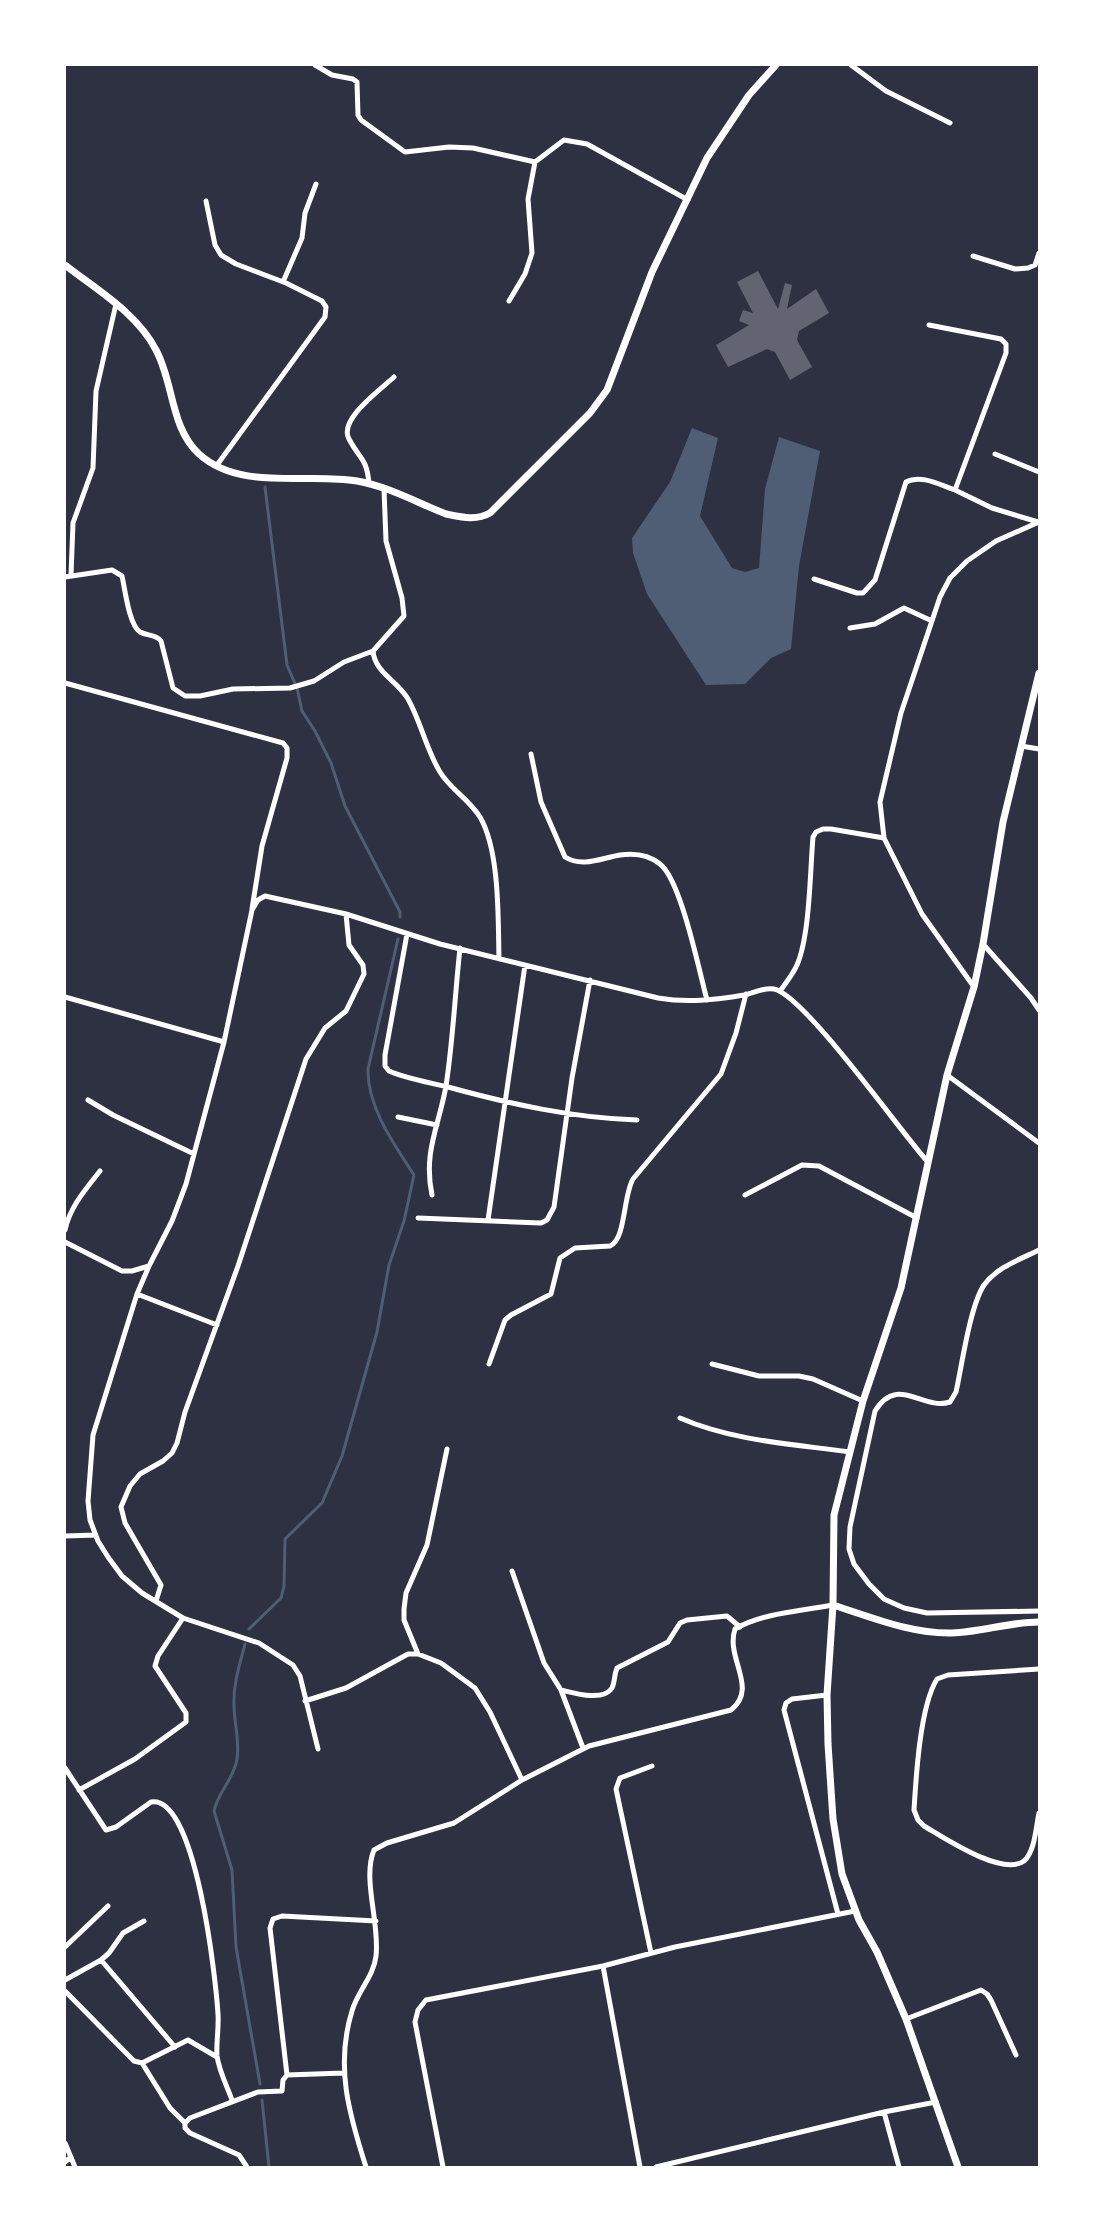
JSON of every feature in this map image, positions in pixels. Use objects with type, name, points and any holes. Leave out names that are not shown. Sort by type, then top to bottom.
[{"type":"street","points":[[315,65],[332,75],[352,79],[356,82],[358,115],[369,126],[405,152],[473,148],[535,162]]},
{"type":"street","points":[[65,265],[116,304],[147,335],[157,350],[165,369],[174,408],[192,445],[200,454],[217,465],[240,474],[285,480],[357,481],[384,489],[446,514],[474,518],[483,517],[490,513],[590,413],[607,390],[626,346],[652,272],[707,158],[748,95],[776,65]]},
{"type":"street","points":[[851,65],[886,90],[950,123]]},
{"type":"street","points":[[509,302],[525,274],[532,253],[528,199],[535,162],[558,142],[564,140],[579,142],[688,200]]},
{"type":"street","points":[[283,282],[302,238],[307,206],[316,184]]},
{"type":"street","points":[[206,201],[215,245],[222,255],[236,264],[283,282],[322,301],[326,307],[325,317],[217,465]]},
{"type":"street","points":[[973,256],[1021,270],[1034,265],[1039,254]]},
{"type":"street","points":[[116,304],[96,391],[93,468],[73,522],[68,576],[112,570],[122,576],[132,622],[140,632],[158,638],[161,641],[170,681],[178,693],[191,697],[233,689],[290,688],[314,681],[344,662],[373,651],[396,628],[405,611],[386,541],[384,489]]},
{"type":"street","points":[[929,325],[1001,338],[1006,344],[1006,353],[955,490]]},
{"type":"street","points":[[369,484],[366,464],[348,439],[347,427],[352,417],[394,377]]},
{"type":"street","points":[[995,454],[1039,472]]},
{"type":"street","points":[[814,579],[857,593],[863,592],[875,580],[906,482],[913,479],[920,478],[955,490],[992,508],[1038,522]]},
{"type":"street","points":[[974,987],[922,914],[884,838],[880,802],[901,712],[940,597],[950,578],[967,561],[996,542],[1038,522]]},
{"type":"street","points":[[850,628],[875,624],[904,608],[932,621]]},
{"type":"street","points":[[373,651],[376,665],[407,698],[440,772],[467,798],[488,834],[498,909],[499,959]]},
{"type":"street","points":[[958,2167],[906,2019],[881,1959],[855,1911],[842,1874],[832,1819],[827,1695],[833,1605],[834,1515],[863,1401],[901,1288],[947,1075],[974,987],[1004,822],[1039,674]]},
{"type":"street","points":[[65,683],[283,743],[287,748],[287,758],[262,846],[252,910],[224,1042],[194,1154],[172,1221],[137,1294],[93,1435],[88,1501],[90,1520],[108,1557],[122,1576],[142,1593],[183,1618],[259,1643],[293,1665],[300,1676],[318,1749]]},
{"type":"street","points":[[1022,746],[1039,749]]},
{"type":"street","points":[[531,754],[541,802],[565,857],[573,862],[583,863],[622,855],[647,857],[660,864],[670,876],[679,900],[706,1000]]},
{"type":"street","points":[[780,991],[794,971],[800,956],[813,837],[816,832],[823,829],[831,829],[884,838]]},
{"type":"street","points":[[252,910],[258,900],[265,896],[346,914],[407,934],[499,959],[682,1002],[746,994],[764,989],[780,991],[807,1015],[872,1091],[927,1161]]},
{"type":"street","points":[[156,1601],[160,1591],[159,1579],[129,1531],[121,1512],[121,1507],[130,1486],[140,1474],[163,1461],[172,1453],[306,1059],[324,1028],[346,1011],[364,974],[363,965],[349,945],[346,914]]},
{"type":"street","points":[[407,934],[385,1055],[385,1066],[398,1075],[567,1114],[598,1119],[637,1120]]},
{"type":"street","points":[[983,944],[1031,998],[1039,1010]]},
{"type":"street","points":[[432,1195],[428,1175],[428,1158],[446,1086],[460,948]]},
{"type":"street","points":[[488,1220],[525,965]]},
{"type":"street","points":[[418,1218],[533,1223],[547,1220],[554,1207],[567,1114],[590,980]]},
{"type":"street","points":[[489,1364],[506,1320],[530,1304],[551,1294],[560,1258],[575,1248],[615,1244],[620,1234],[628,1188],[721,1074],[736,1033],[746,994]]},
{"type":"street","points":[[65,997],[224,1042]]},
{"type":"street","points":[[947,1075],[1039,1143]]},
{"type":"street","points":[[88,1100],[114,1115],[194,1154]]},
{"type":"street","points":[[398,1117],[437,1124]]},
{"type":"street","points":[[745,1195],[778,1176],[802,1165],[811,1164],[819,1166],[916,1218]]},
{"type":"street","points":[[65,1230],[68,1218],[76,1202],[100,1171]]},
{"type":"street","points":[[65,1242],[122,1271],[132,1272],[149,1266]]},
{"type":"street","points":[[1039,1250],[1010,1264],[985,1284],[974,1312],[954,1398],[946,1403],[905,1394],[892,1395],[882,1400],[875,1411],[850,1527],[849,1549],[854,1564],[869,1584],[884,1599],[904,1608],[927,1613],[1039,1611]]},
{"type":"street","points":[[137,1294],[217,1325]]},
{"type":"street","points":[[712,1364],[759,1376],[799,1376],[813,1379],[863,1401]]},
{"type":"street","points":[[680,1418],[709,1431],[730,1436],[850,1452]]},
{"type":"street","points":[[418,1654],[404,1620],[406,1593],[427,1545],[447,1449]]},
{"type":"street","points":[[65,1536],[96,1535]]},
{"type":"street","points":[[512,1571],[544,1663],[561,1690],[583,1748]]},
{"type":"street","points":[[366,2167],[349,2116],[344,2073],[347,2030],[352,2011],[358,1994],[373,1968],[376,1956],[376,1921],[371,1879],[374,1850],[387,1843],[454,1823],[522,1780],[583,1748],[731,1710],[740,1703],[743,1694],[732,1642],[735,1629],[740,1626],[764,1618],[833,1605],[896,1625],[952,1633],[1039,1622]]},
{"type":"street","points":[[561,1690],[602,1695],[609,1691],[613,1685],[614,1674],[617,1668],[668,1642],[680,1623],[687,1620],[727,1616],[740,1626]]},
{"type":"street","points":[[78,1790],[135,1759],[186,1722],[186,1713],[155,1666],[158,1656],[183,1618]]},
{"type":"street","points":[[305,1701],[346,1688],[408,1654],[418,1654],[441,1663],[475,1688],[490,1712],[522,1780]]},
{"type":"street","points":[[1039,1669],[948,1675],[937,1679],[920,1740],[914,1810],[918,1820],[924,1826],[970,1854],[1012,1864],[1025,1860],[1029,1854],[1039,1813]]},
{"type":"street","points":[[827,1695],[792,1699],[786,1703],[784,1710],[838,1914]]},
{"type":"street","points":[[652,1766],[620,1778],[616,1790],[652,1953]]},
{"type":"street","points":[[65,1768],[106,1830],[116,1827],[151,1802],[160,1802],[174,1814],[189,1846],[202,1893],[218,2015],[218,2057],[232,2100]]},
{"type":"street","points":[[65,1947],[108,1906]]},
{"type":"street","points":[[443,2167],[415,2022],[418,2010],[426,2000],[603,1966],[652,1953],[855,1911]]},
{"type":"street","points":[[185,2123],[190,2118],[232,2100],[258,2092],[282,2091],[283,2080],[287,2075],[270,1928],[273,1919],[282,1916],[376,1921]]},
{"type":"street","points":[[65,1980],[101,1960],[109,1953],[123,1933],[144,1922]]},
{"type":"street","points":[[101,1960],[176,2047]]},
{"type":"street","points":[[603,1966],[640,2167]]},
{"type":"street","points":[[65,1990],[126,2055],[134,2061],[142,2063],[176,2047],[184,2041],[192,2041],[218,2057]]},
{"type":"street","points":[[906,2019],[981,1990],[991,2000],[1016,2055]]},
{"type":"street","points":[[142,2063],[170,2108],[185,2123],[185,2128],[190,2133],[239,2155],[247,2167]]},
{"type":"street","points":[[287,2075],[344,2073]]},
{"type":"street","points":[[656,2167],[884,2112],[936,2102]]},
{"type":"street","points":[[884,2112],[898,2167]]},
{"type":"street","points":[[65,2144],[76,2167]]},
{"type":"street","points":[[65,2162],[71,2157]]},
{"type":"water","points":[[692,428],[718,438],[700,516],[732,568],[745,572],[759,568],[765,489],[779,437],[820,451],[799,566],[791,649],[771,658],[745,684],[706,685],[647,594],[633,553],[632,538],[670,482]]},
{"type":"building","points":[[758,271],[778,309],[785,283],[792,285],[787,309],[816,289],[829,313],[799,331],[797,340],[812,367],[790,380],[775,352],[767,349],[728,367],[716,345],[749,325],[739,321],[743,310],[753,313],[737,282]]},
{"type":"waterway","points":[[265,487],[287,665],[297,688],[302,711],[315,731],[331,763],[345,806],[400,912],[400,917]]},
{"type":"waterway","points":[[249,1629],[281,1598],[284,1586],[285,1539],[322,1503],[342,1456],[377,1332],[389,1265],[404,1221],[414,1175],[383,1125],[372,1097],[368,1069],[398,939]]},
{"type":"waterway","points":[[245,1644],[237,1674],[234,1697],[238,1746],[237,1759],[233,1773],[214,1811],[232,1870],[236,1947],[260,2084]]},
{"type":"waterway","points":[[262,2100],[269,2167]]}]
